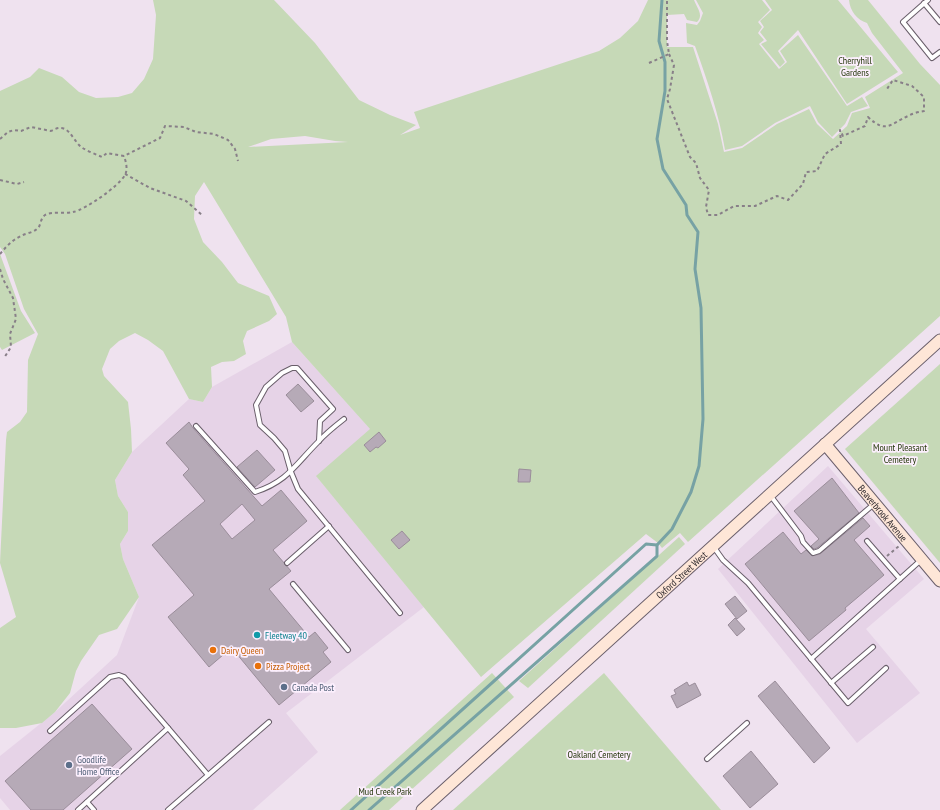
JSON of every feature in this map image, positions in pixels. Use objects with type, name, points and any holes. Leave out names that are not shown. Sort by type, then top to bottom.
[{"type":"main road","name":"Oxford Street West","points":[[422,810],[940,340]]},
{"type":"main road","name":"Beaverbrook Avenue","points":[[825,444],[940,581]]},
{"type":"lane","points":[[940,22],[926,1],[903,22],[932,58],[940,52]]},
{"type":"lane","points":[[319,441],[320,421],[333,409],[297,368],[292,368],[282,373],[266,387],[256,405],[260,425],[285,451],[298,489],[400,613]]},
{"type":"lane","points":[[196,426],[255,492],[275,484],[291,472],[319,441],[344,419]]},
{"type":"lane","points":[[770,495],[802,536],[803,542],[813,553],[819,551],[875,504]]},
{"type":"lane","points":[[287,562],[329,526]]},
{"type":"lane","points":[[867,541],[900,579]]},
{"type":"lane","points":[[713,546],[723,560],[748,583],[848,703],[886,668]]},
{"type":"lane","points":[[811,659],[922,559]]},
{"type":"lane","points":[[293,584],[348,650]]},
{"type":"lane","points":[[831,683],[873,647]]},
{"type":"lane","points":[[50,731],[110,677],[119,675],[124,677],[208,775]]},
{"type":"lane","points":[[170,809],[269,722]]},
{"type":"lane","points":[[707,759],[747,723]]},
{"type":"lane","points":[[78,810],[168,728]]},
{"type":"lane","points":[[87,802],[94,810]]},
{"type":"path","points":[[667,0],[667,41],[669,54],[674,65],[667,99],[690,157],[696,163],[700,178],[709,190],[706,207],[708,215],[718,215],[734,206],[755,206],[777,196],[788,200],[803,184],[806,172],[817,172],[825,154],[841,144],[840,130],[843,136],[865,126],[868,117],[877,125],[888,127],[910,115],[924,111],[924,97],[912,86],[893,80],[887,89]]},
{"type":"path","points":[[648,63],[669,54]]},
{"type":"path","points":[[0,139],[8,132],[14,130],[22,131],[32,127],[51,131],[56,128],[62,128],[70,132],[82,148],[102,157],[107,153],[124,156],[160,138],[165,126],[184,127],[196,132],[214,134],[228,140],[235,149],[238,161]]},
{"type":"path","points":[[0,254],[9,243],[39,228],[41,220],[50,213],[74,212],[112,189],[125,174],[126,164],[124,156]]},
{"type":"path","points":[[125,174],[150,188],[186,201],[202,215]]},
{"type":"path","points":[[0,180],[17,184],[24,182]]},
{"type":"path","points":[[0,269],[3,279],[13,298],[16,319],[10,334],[11,347],[4,358]]},
{"type":"path","points":[[883,560],[901,544]]},
{"type":"shaded area","points":[[292,342],[371,430],[317,477],[424,607],[286,713],[318,752],[253,810],[10,810],[0,798],[0,756],[55,712],[117,655],[139,597],[123,559],[120,544],[128,531],[128,512],[118,496],[115,480],[132,452],[189,399],[203,402],[212,387]]},
{"type":"shaded area","points":[[828,466],[924,579],[866,629],[920,693],[857,743],[718,569]]},
{"type":"green space","points":[[153,0],[274,0],[315,43],[359,100],[390,115],[416,125],[400,135],[420,128],[414,112],[599,51],[620,38],[638,21],[648,0],[694,0],[700,14],[697,22],[687,20],[684,14],[667,15],[667,47],[693,47],[718,124],[724,152],[742,148],[777,124],[809,109],[817,124],[833,139],[847,126],[852,113],[870,108],[865,97],[903,73],[872,33],[867,23],[860,20],[855,14],[851,8],[849,0],[868,0],[920,64],[940,85],[940,316],[688,542],[680,533],[662,548],[646,534],[481,677],[316,476],[370,429],[292,342],[286,317],[204,182],[195,196],[194,219],[203,242],[222,262],[238,283],[269,296],[277,314],[269,321],[247,331],[243,341],[246,354],[234,361],[222,362],[211,367],[212,387],[203,402],[189,399],[163,351],[148,340],[135,333],[119,341],[110,349],[102,369],[104,376],[128,402],[131,429],[132,452],[115,480],[118,496],[128,512],[128,531],[120,544],[123,559],[139,597],[117,629],[99,635],[76,671],[70,693],[55,712],[42,723],[16,728],[0,728],[0,628],[16,617],[0,563],[6,440],[7,432],[20,422],[27,412],[28,360],[38,334],[24,309],[5,254],[0,247],[0,91],[30,77],[39,68],[62,77],[79,92],[96,98],[118,97],[132,93],[144,79],[153,59],[156,15]],"holes":[[[305,136],[348,142],[248,147],[271,139]]]},
{"type":"green space","points":[[696,0],[762,0],[770,10],[758,22],[762,27],[758,33],[764,40],[759,44],[779,69],[787,62],[780,51],[798,35],[847,106],[862,97],[868,106],[851,112],[845,124],[832,137],[818,122],[810,106],[775,123],[742,146],[725,150],[716,110],[695,46],[687,43],[686,23],[697,25],[703,13]]},
{"type":"green space","name":"Cherryhill Gardens","points":[[765,0],[838,0],[898,72],[847,104],[798,30],[778,51],[785,62],[780,67],[761,44],[767,41],[760,32],[764,27],[760,21],[772,10]]},
{"type":"green space","points":[[0,254],[21,311],[35,333],[2,350],[0,347]]},
{"type":"green space","name":"Mount Pleasant Cemetery","points":[[940,364],[940,563],[845,449]]},
{"type":"green space","points":[[679,537],[685,544],[528,688],[519,681]]},
{"type":"green space","name":"Mud Creek Park","points":[[492,673],[514,697],[389,810],[340,810]]},
{"type":"green space","name":"Oakland Cemetery","points":[[604,673],[721,810],[453,810]]},
{"type":"building","points":[[298,384],[314,401],[301,412],[286,395]]},
{"type":"building","points":[[189,422],[262,506],[281,490],[307,521],[273,550],[291,571],[269,589],[309,637],[315,632],[328,648],[323,652],[331,662],[279,705],[236,653],[223,655],[209,667],[168,617],[194,595],[152,545],[205,501],[183,475],[189,469],[166,443]],"holes":[[[242,504],[255,520],[232,539],[220,524]]]},
{"type":"building","points":[[379,432],[386,441],[378,448],[376,447],[370,452],[364,445]]},
{"type":"building","points":[[257,450],[275,470],[255,487],[237,467]]},
{"type":"building","points":[[519,469],[531,470],[530,482],[518,482]]},
{"type":"building","points":[[832,478],[859,513],[814,549],[811,546],[819,539],[794,511]]},
{"type":"building","points":[[863,518],[870,526],[854,540],[884,575],[809,641],[745,564],[783,532],[801,554],[806,550],[812,556],[820,554]]},
{"type":"building","points":[[402,531],[410,540],[399,549],[391,540]]},
{"type":"building","points":[[735,596],[747,611],[737,619],[725,604]]},
{"type":"building","points":[[735,618],[745,629],[737,636],[728,625]]},
{"type":"building","points":[[775,681],[830,748],[814,763],[758,696]]},
{"type":"building","points":[[687,682],[689,686],[695,683],[701,695],[677,708],[671,696],[676,694],[674,690]]},
{"type":"building","name":"Goodlife Home Office","points":[[92,704],[132,749],[63,810],[31,810],[5,781]]},
{"type":"building","points":[[751,751],[778,784],[750,808],[723,776]]},
{"type":"waterway","points":[[369,810],[657,556],[657,545],[672,529],[691,492],[699,466],[703,419],[701,308],[695,269],[698,232],[687,215],[686,205],[663,169],[657,139],[665,91],[665,62],[659,41],[662,0]]},
{"type":"waterway","points":[[351,810],[646,544],[657,545]]},
{"type":"place","name":"Fleetway 40","points":[[257,635]]},
{"type":"place","name":"Dairy Queen","points":[[213,650]]},
{"type":"place","name":"Pizza Project","points":[[258,666]]},
{"type":"place","name":"Canada Post","points":[[284,687]]},
{"type":"place","name":"Goodlife Home Office","points":[[69,765]]}]
